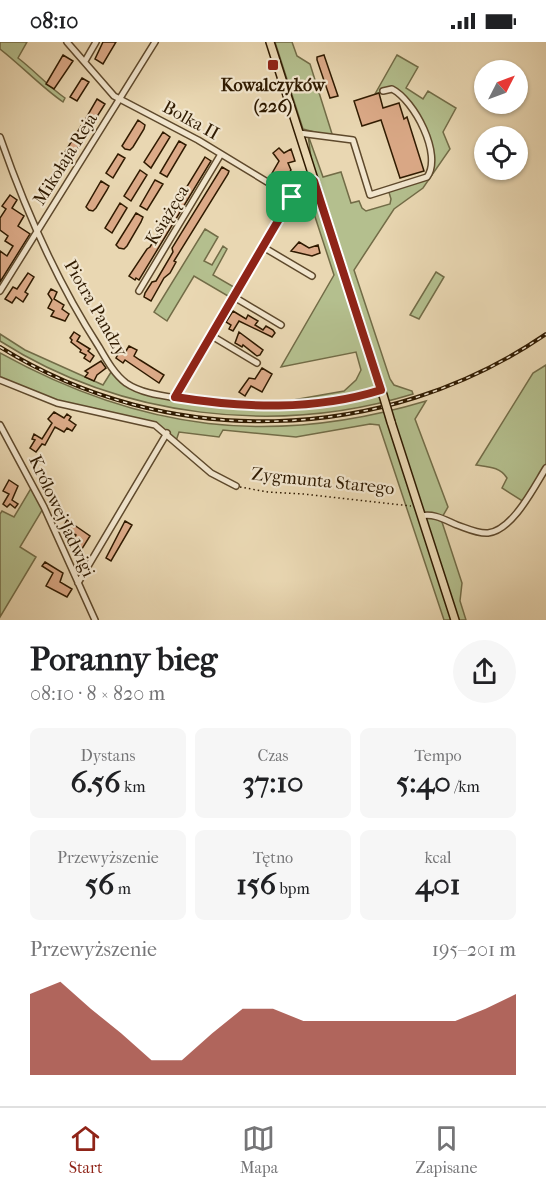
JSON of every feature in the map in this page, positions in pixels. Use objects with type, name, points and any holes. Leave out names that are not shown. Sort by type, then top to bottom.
[{"type":"main road","points":[[270,42],[454,620]]},
{"type":"street","name":"Bolka II","points":[[67,42],[109,92],[119,100],[221,154],[292,197]]},
{"type":"street","points":[[85,61],[96,42]]},
{"type":"street","name":"Mikołaja Reja","points":[[0,291],[155,42]]},
{"type":"street","points":[[299,133],[353,140],[370,195],[427,177],[431,170],[432,156],[419,119],[407,100],[398,92],[392,89],[382,91]]},
{"type":"street","name":"Piotra Pandzy","points":[[0,137],[38,231],[76,311],[113,369],[131,386],[175,397],[224,404],[281,406],[345,400],[382,392]]},
{"type":"street","name":"Książęca","points":[[139,291],[221,154]]},
{"type":"street","points":[[175,397],[292,197],[314,181]]},
{"type":"street","points":[[263,247],[312,276]]},
{"type":"street","points":[[234,297],[281,325]]},
{"type":"street","points":[[212,336],[257,363]]},
{"type":"street","name":"Zygmunta Starego","points":[[0,380],[57,403],[150,423],[167,433],[211,473],[236,486]]},
{"type":"street","name":"Królowej Jadwigi","points":[[0,425],[44,507],[95,620]]},
{"type":"street","points":[[78,583],[167,433]]},
{"type":"street","points":[[421,516],[429,514],[475,531],[489,533],[501,528],[514,516],[546,468]]},
{"type":"path","name":"Zygmunta Starego","points":[[236,486],[268,492],[418,507]]},
{"type":"green space","points":[[0,42],[27,42],[18,58],[65,98],[63,102],[0,49]]},
{"type":"green space","points":[[275,42],[292,42],[297,56],[310,64],[333,137],[303,129]]},
{"type":"green space","points":[[397,55],[418,67],[406,88],[423,99],[428,91],[456,108],[443,132],[450,149],[423,188],[394,209],[354,270],[390,379],[394,385],[412,391],[413,394],[361,407],[308,414],[254,416],[201,412],[148,403],[96,388],[47,367],[0,341],[0,334],[25,350],[103,385],[113,369],[127,383],[164,395],[259,406],[344,391],[356,380],[361,370],[356,352],[281,367],[334,275],[305,186],[311,182],[373,377],[376,374],[314,181],[308,135],[323,177],[341,172],[351,203],[359,201],[366,211],[390,204],[388,189],[427,177],[431,156],[419,119],[392,89],[375,94]]},
{"type":"green space","points":[[205,229],[218,237],[204,261],[212,265],[223,246],[227,249],[213,275],[239,290],[233,299],[194,276],[167,321],[154,312]]},
{"type":"green space","points":[[436,272],[444,277],[419,319],[410,315]]},
{"type":"green space","points":[[0,353],[52,379],[104,400],[156,415],[208,424],[261,427],[314,424],[369,415],[426,401],[415,419],[448,507],[441,519],[462,583],[460,601],[466,620],[444,620],[379,425],[370,424],[296,437],[223,430],[219,437],[179,432],[176,441],[160,428],[65,405],[0,380]]},
{"type":"green space","points":[[546,365],[546,468],[524,502],[502,488],[507,478],[501,472],[494,468],[476,465],[533,373]]},
{"type":"green space","points":[[33,485],[44,507],[20,547],[36,557],[0,617],[0,514],[2,511],[14,517]]},
{"type":"building","points":[[103,42],[116,42],[103,64],[95,59]]},
{"type":"building","points":[[63,55],[73,61],[54,89],[46,84]]},
{"type":"building","points":[[324,55],[338,96],[330,98],[317,60],[317,57]]},
{"type":"building","points":[[82,78],[89,82],[77,101],[70,97]]},
{"type":"building","points":[[379,93],[383,108],[399,103],[404,119],[407,117],[424,171],[400,178],[381,120],[362,126],[354,101]]},
{"type":"building","points":[[97,99],[105,104],[93,123],[86,118]]},
{"type":"building","points":[[138,120],[145,125],[144,129],[133,147],[130,150],[125,149],[122,146]]},
{"type":"building","points":[[81,126],[88,131],[73,156],[65,152]]},
{"type":"building","points":[[163,132],[170,137],[151,168],[144,162]]},
{"type":"building","points":[[179,141],[186,145],[167,177],[160,173]]},
{"type":"building","points":[[279,148],[284,153],[291,149],[295,161],[288,163],[291,170],[283,183],[271,175],[279,161],[273,153]]},
{"type":"building","points":[[118,154],[125,158],[113,178],[106,173]]},
{"type":"building","points":[[205,157],[211,161],[139,280],[136,278],[135,280],[129,276],[150,247]]},
{"type":"building","points":[[222,167],[229,171],[228,174],[151,301],[144,297],[145,293],[152,282],[156,281],[173,252],[172,248]]},
{"type":"building","points":[[140,170],[147,175],[131,201],[124,196]]},
{"type":"building","points":[[155,180],[163,184],[147,210],[140,206]]},
{"type":"building","points":[[101,181],[109,186],[96,208],[93,211],[89,210],[86,207]]},
{"type":"building","points":[[10,195],[17,200],[12,208],[24,216],[18,226],[30,234],[0,282],[0,251],[7,256],[13,246],[5,241],[8,236],[0,230],[0,218],[6,209],[2,206]]},
{"type":"building","points":[[120,203],[127,208],[112,233],[105,228]]},
{"type":"building","points":[[136,213],[143,217],[141,222],[127,246],[124,249],[119,248],[116,245]]},
{"type":"building","points":[[299,242],[309,248],[318,245],[320,253],[312,256],[291,251]]},
{"type":"building","points":[[28,273],[34,277],[25,292],[28,294],[23,302],[16,297],[12,303],[5,299],[13,287],[17,289]]},
{"type":"building","points":[[51,289],[57,292],[54,299],[64,305],[62,309],[69,314],[65,321],[51,316],[54,311],[48,308],[52,300],[48,294]]},
{"type":"building","points":[[233,311],[246,319],[248,315],[258,321],[255,325],[263,330],[266,326],[275,333],[272,337],[239,321],[233,331],[229,329],[231,325],[226,322]]},
{"type":"building","points":[[74,332],[80,336],[77,341],[90,349],[88,351],[94,356],[90,362],[84,358],[86,355],[71,342],[70,338]]},
{"type":"building","points":[[239,332],[263,350],[260,355],[257,356],[243,345],[242,347],[235,343]]},
{"type":"building","points":[[129,346],[137,350],[134,356],[164,375],[159,383],[125,360],[123,363],[116,358],[121,349],[126,351]]},
{"type":"building","points":[[101,361],[106,368],[97,375],[94,381],[85,377],[88,373],[85,371]]},
{"type":"building","points":[[262,368],[272,374],[262,392],[251,386],[245,396],[239,392],[249,378],[255,379]]},
{"type":"building","points":[[54,412],[64,418],[67,414],[71,417],[69,420],[76,425],[72,431],[67,428],[64,432],[55,427],[45,445],[42,444],[36,452],[30,448],[35,440],[32,439],[34,434],[42,439],[52,423],[48,419]]},
{"type":"building","points":[[9,480],[18,486],[12,500],[18,504],[15,508],[10,504],[7,507],[3,504],[9,494],[3,491]]},
{"type":"building","points":[[67,520],[90,536],[80,552],[70,546],[76,535],[63,527]]},
{"type":"building","points":[[125,521],[132,525],[111,561],[106,558]]},
{"type":"building","points":[[45,562],[63,573],[60,582],[72,589],[67,597],[46,586],[53,573],[42,566]]},
{"type":"railway","points":[[0,347],[65,381],[133,404],[203,418],[275,421],[346,414],[416,397],[483,371],[546,334]]},
{"type":"place","name":"Kowalczyków (226)","points":[[273,65]]},
{"type":"route","points":[[314,181],[381,390],[352,399],[281,406],[206,402],[175,397],[292,197],[298,190],[314,181]]}]
